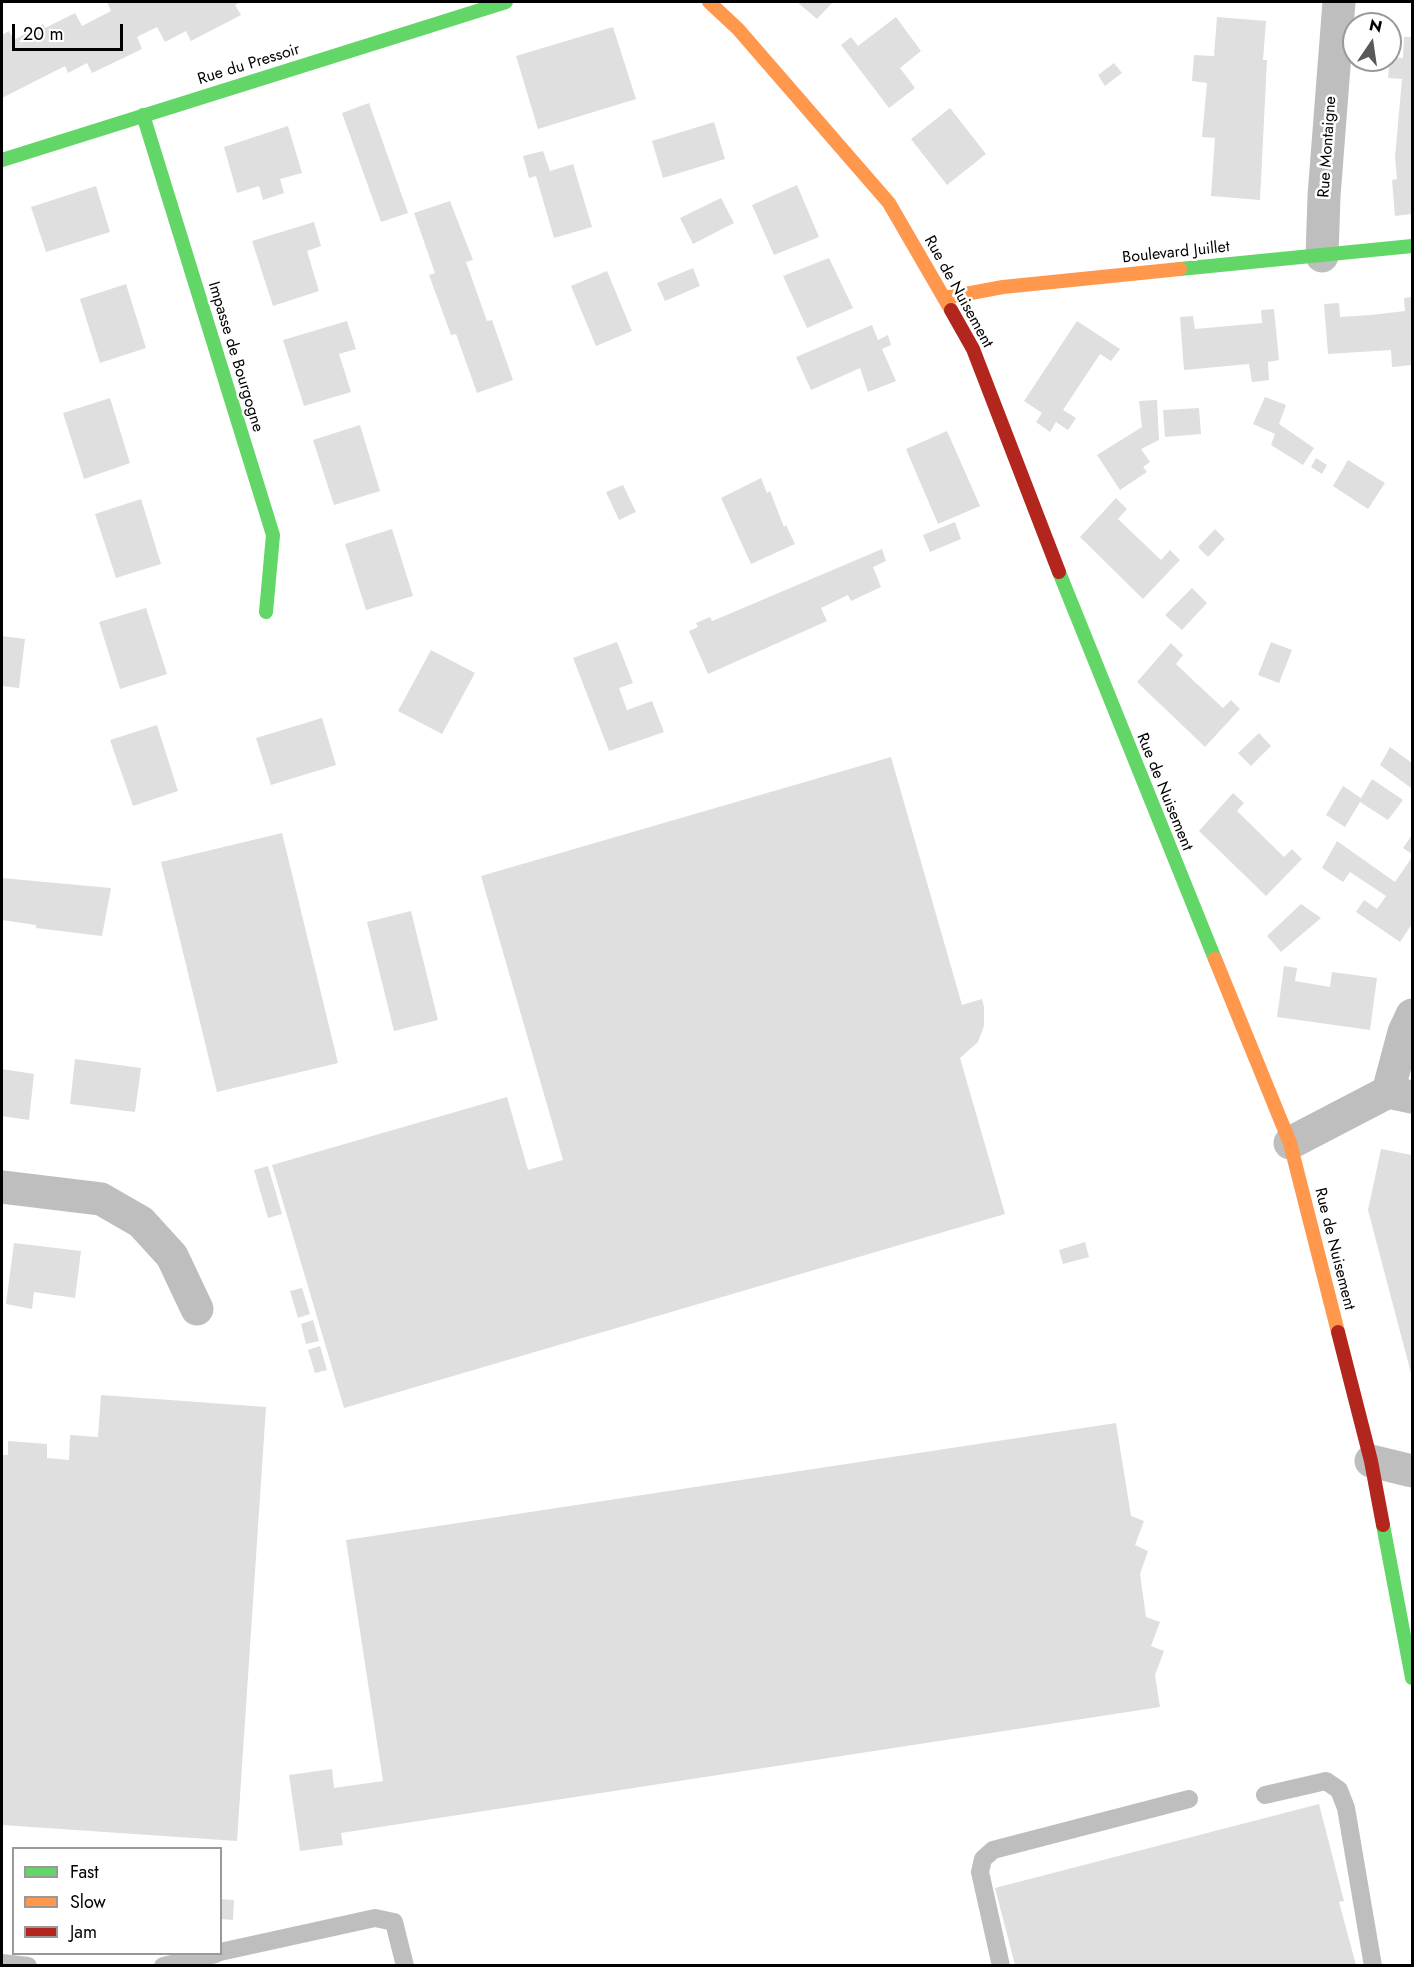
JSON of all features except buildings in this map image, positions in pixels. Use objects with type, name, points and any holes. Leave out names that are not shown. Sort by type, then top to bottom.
[{"type":"street","name":"Rue du Pressoir","points":[[2,160],[507,2]]},
{"type":"street","name":"Rue de Nuisement","points":[[710,2],[738,29],[889,203],[973,349],[1096,669],[1290,1143],[1371,1461],[1413,1678]]},
{"type":"street","name":"Rue Montaigne","points":[[1322,256],[1324,196],[1339,2]]},
{"type":"street","name":"Impasse de Bourgogne","points":[[143,115],[273,535],[266,612]]},
{"type":"street","name":"Boulevard Juillet","points":[[944,298],[1004,287],[1413,246]]},
{"type":"street","points":[[1290,1143],[1400,1094],[1404,1032],[1413,1016]]},
{"type":"street","points":[[2,1188],[101,1199],[141,1222],[172,1256],[197,1309]]},
{"type":"street","points":[[1371,1461],[1413,1471]]},
{"type":"lane","points":[[1265,1795],[1326,1781],[1339,1790],[1346,1808],[1373,1965]]},
{"type":"lane","points":[[1001,1965],[980,1872],[983,1859],[993,1850],[1189,1800]]},
{"type":"lane","points":[[222,1952],[375,1918],[394,1922],[405,1965]]},
{"type":"lane","points":[[163,1965],[207,1955]]},
{"type":"lane","points":[[2,1963],[28,1965]]},
{"type":"traffic: fast","points":[[2,160],[506,2]]},
{"type":"traffic: fast","points":[[143,115],[273,535],[266,612]]},
{"type":"traffic: fast","points":[[1180,269],[1412,246]]},
{"type":"traffic: fast","points":[[1059,572],[1215,959]]},
{"type":"traffic: fast","points":[[1383,1525],[1412,1678]]},
{"type":"traffic: slow","points":[[709,2],[738,29],[889,203],[951,310]]},
{"type":"traffic: slow","points":[[944,298],[1003,287],[1180,269]]},
{"type":"traffic: slow","points":[[1215,959],[1290,1143],[1338,1332]]},
{"type":"traffic: jam","points":[[951,310],[973,349],[1059,572]]},
{"type":"traffic: jam","points":[[1338,1332],[1371,1461],[1383,1525]]}]
